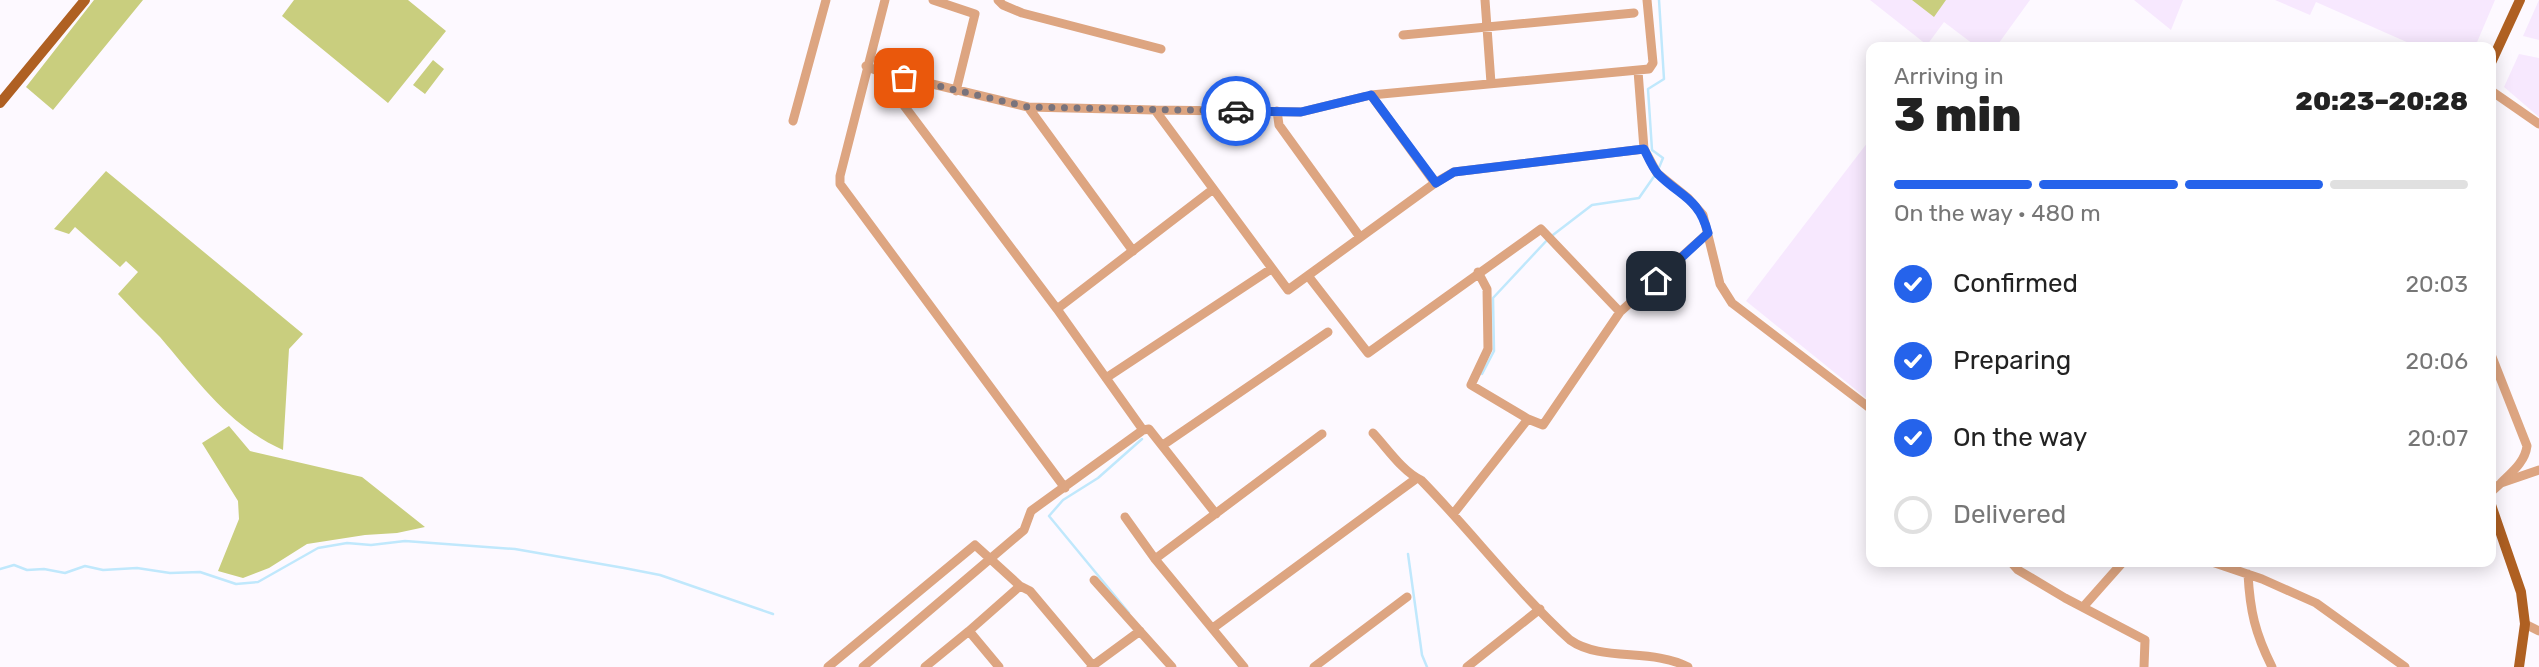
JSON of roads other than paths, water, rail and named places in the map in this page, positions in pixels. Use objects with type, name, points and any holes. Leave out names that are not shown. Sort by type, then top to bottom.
[{"type":"main road","points":[[0,103],[85,0]]},
{"type":"main road","points":[[2496,52],[2520,0]]},
{"type":"main road","points":[[2496,519],[2521,592],[2525,624],[2519,667]]},
{"type":"street","points":[[793,121],[826,0]]},
{"type":"street","points":[[885,0],[840,176],[842,189],[1065,488]]},
{"type":"street","points":[[933,0],[975,14],[956,91]]},
{"type":"street","points":[[998,0],[1022,13],[1161,49]]},
{"type":"street","points":[[1485,0],[1491,83]]},
{"type":"street","points":[[866,66],[956,91],[1028,107],[1301,112],[1371,95],[1649,69],[1653,63],[1647,0]]},
{"type":"street","points":[[1404,35],[1634,13]]},
{"type":"street","points":[[878,71],[1058,309],[1143,430]]},
{"type":"street","points":[[1638,71],[1644,149],[1657,173],[1688,198],[1703,215],[1720,285],[1732,303],[1866,405]]},
{"type":"street","points":[[2496,94],[2539,124]]},
{"type":"street","points":[[1371,95],[1436,183]]},
{"type":"street","points":[[1028,107],[1133,251]]},
{"type":"street","points":[[1155,110],[1288,290],[1454,172],[1644,149]]},
{"type":"street","points":[[1277,111],[1279,125],[1360,237]]},
{"type":"street","points":[[1058,309],[1212,190]]},
{"type":"street","points":[[1309,277],[1368,354],[1541,229],[1620,312]]},
{"type":"street","points":[[1478,272],[1488,289],[1488,349],[1471,385],[1543,425],[1620,312],[1708,233]]},
{"type":"street","points":[[1106,378],[1271,269]]},
{"type":"street","points":[[1163,445],[1328,332]]},
{"type":"street","points":[[2496,367],[2527,446],[2526,455],[2496,488]]},
{"type":"street","points":[[1454,513],[1528,419]]},
{"type":"street","points":[[863,667],[1024,530],[1031,511],[1143,430],[1149,429],[1163,445],[1216,514]]},
{"type":"street","points":[[1373,433],[1454,513],[1496,564],[1570,640],[1585,648],[1651,655],[1688,667]]},
{"type":"street","points":[[1156,559],[1322,434]]},
{"type":"street","points":[[2501,483],[2539,470]]},
{"type":"street","points":[[1213,628],[1417,478]]},
{"type":"street","points":[[1125,517],[1244,667]]},
{"type":"street","points":[[828,667],[975,545],[1020,586],[1031,591],[1092,666],[1140,631]]},
{"type":"street","points":[[2015,567],[2065,598],[2145,640],[2144,667]]},
{"type":"street","points":[[2084,606],[2119,567]]},
{"type":"street","points":[[2227,567],[2316,603],[2405,667]]},
{"type":"street","points":[[2248,574],[2250,609],[2260,643],[2272,667]]},
{"type":"street","points":[[1094,580],[1172,667]]},
{"type":"street","points":[[925,667],[1020,586]]},
{"type":"street","points":[[1314,667],[1407,597]]},
{"type":"street","points":[[1466,667],[1540,609]]},
{"type":"street","points":[[2525,624],[2539,631]]},
{"type":"street","points":[[969,631],[999,667]]},
{"type":"waterway","points":[[1658,170],[1663,158],[1652,150],[1648,89],[1664,79],[1659,0]]},
{"type":"waterway","points":[[1482,374],[1494,351],[1493,298],[1549,238],[1592,205],[1639,198],[1655,175]]},
{"type":"waterway","points":[[1129,613],[1049,516],[1063,500],[1098,478],[1142,439]]},
{"type":"waterway","points":[[0,569],[14,565],[27,570],[44,569],[65,573],[85,566],[103,570],[137,568],[170,573],[200,572],[236,584],[258,582],[318,548],[347,543],[371,545],[405,541],[515,549],[660,575],[773,614]]},
{"type":"waterway","points":[[1408,554],[1422,655],[1427,667]]}]
